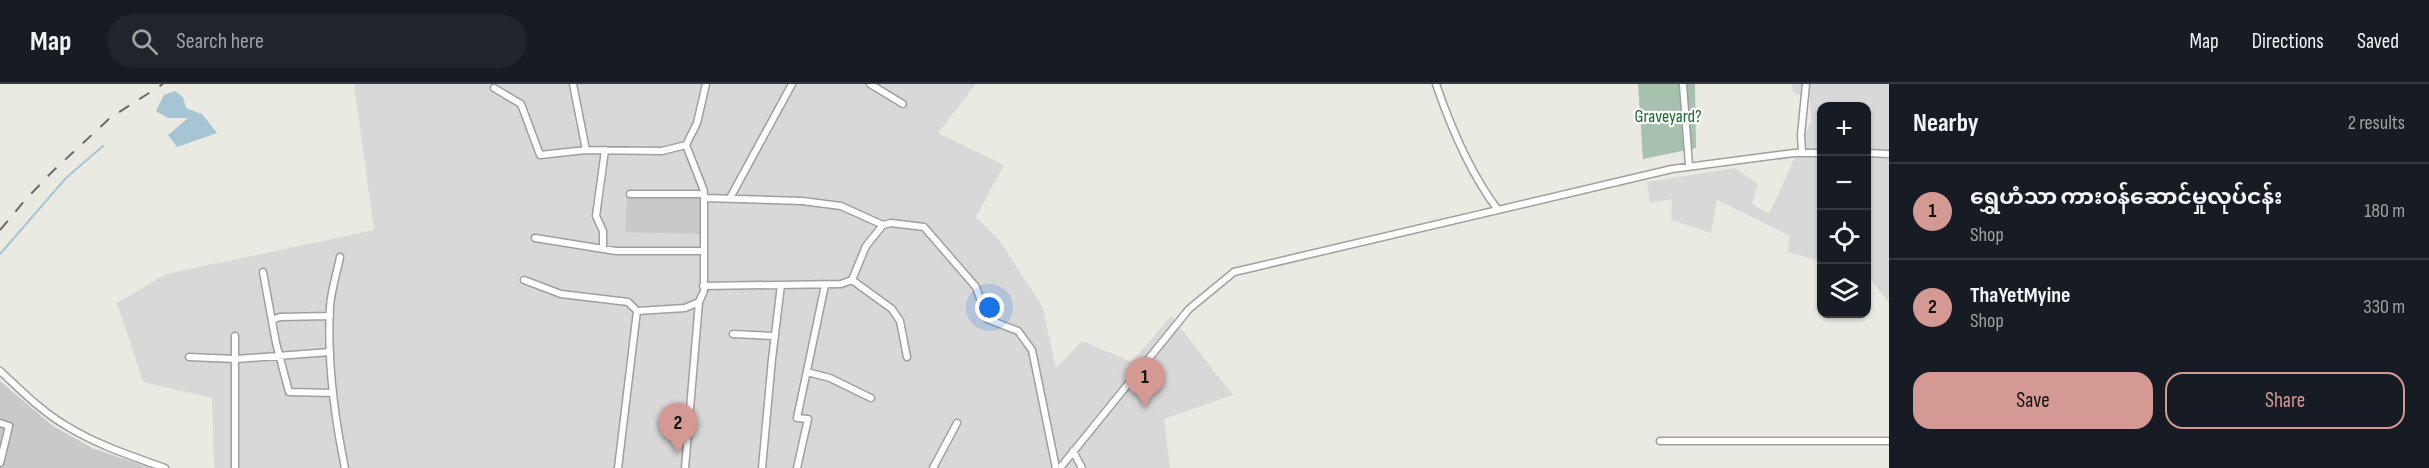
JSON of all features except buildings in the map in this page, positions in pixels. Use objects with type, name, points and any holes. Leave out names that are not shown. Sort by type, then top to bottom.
[{"type":"street","points":[[573,84],[586,150]]},
{"type":"street","points":[[685,468],[699,302],[703,286],[704,251],[704,196],[686,145],[697,123],[706,84]]},
{"type":"street","points":[[730,198],[792,84]]},
{"type":"street","points":[[870,84],[903,104]]},
{"type":"street","points":[[1436,84],[1444,108],[1479,185],[1498,210]]},
{"type":"street","points":[[1683,84],[1689,166]]},
{"type":"street","points":[[1802,153],[1801,135],[1806,84]]},
{"type":"street","points":[[494,88],[521,104],[540,155],[586,150],[662,151],[686,145]]},
{"type":"street","points":[[603,249],[603,231],[596,216],[605,150]]},
{"type":"street","points":[[1058,468],[1189,309],[1234,272],[1672,169],[1817,153]]},
{"type":"street","points":[[1871,153],[1889,154]]},
{"type":"street","points":[[630,194],[802,201],[841,206],[883,225]]},
{"type":"street","points":[[703,286],[841,284],[852,280],[866,246],[883,225],[891,223],[924,227],[976,287],[987,319],[1018,331],[1032,350],[1058,468]]},
{"type":"street","points":[[535,238],[603,249],[704,251]]},
{"type":"street","points":[[340,257],[330,305],[330,351],[333,393],[345,468]]},
{"type":"street","points":[[262,273],[289,392],[333,393]]},
{"type":"street","points":[[524,280],[561,294],[628,302],[637,311],[685,308],[699,302]]},
{"type":"street","points":[[852,280],[892,309],[900,321],[907,357]]},
{"type":"street","points":[[762,468],[781,285]]},
{"type":"street","points":[[797,468],[808,419],[797,418],[825,285]]},
{"type":"street","points":[[618,468],[637,311]]},
{"type":"street","points":[[272,320],[280,317],[330,316]]},
{"type":"street","points":[[733,334],[775,336]]},
{"type":"street","points":[[235,336],[235,468]]},
{"type":"street","points":[[189,357],[236,359],[330,351]]},
{"type":"street","points":[[0,371],[33,402],[65,426],[123,453],[165,468]]},
{"type":"street","points":[[807,372],[830,378],[871,398]]},
{"type":"street","points":[[0,423],[9,426],[0,463]]},
{"type":"street","points":[[933,468],[957,423]]},
{"type":"street","points":[[1660,441],[1889,441]]},
{"type":"street","points":[[1073,452],[1082,468]]},
{"type":"shaded area","points":[[354,84],[976,84],[938,133],[1004,165],[976,217],[1001,242],[1043,308],[1056,368],[1082,341],[1132,362],[1171,316],[1233,395],[1164,419],[1170,468],[214,468],[212,398],[143,382],[117,303],[166,274],[374,230]]},
{"type":"shaded area","points":[[1792,84],[1889,84],[1889,303],[1871,280],[1871,102],[1817,102],[1817,260],[1787,252],[1790,236],[1717,200],[1711,233],[1671,220],[1672,199],[1650,203],[1647,182],[1735,168],[1758,184],[1752,204],[1769,214],[1811,122],[1810,98],[1793,93]]},
{"type":"shaded area","points":[[627,197],[702,197],[701,234],[625,232]]},
{"type":"shaded area","points":[[0,381],[53,426],[92,448],[151,468],[0,468]]},
{"type":"green space","name":"Graveyard?","points":[[1638,84],[1695,84],[1696,148],[1643,159]]},
{"type":"water","points":[[175,91],[183,97],[186,108],[202,114],[217,133],[177,147],[168,135],[188,118],[168,118],[156,111],[164,95]]},
{"type":"waterway","points":[[0,254],[66,178],[103,146]]},
{"type":"railway","points":[[0,230],[54,170],[110,118],[163,84]]},
{"type":"place","name":"ရွှေဟံသာ ကားဝန်ဆောင်မှုလုပ်ငန်း","points":[[1145,407]]},
{"type":"place","name":"ThaYetMyine","points":[[678,453]]}]
